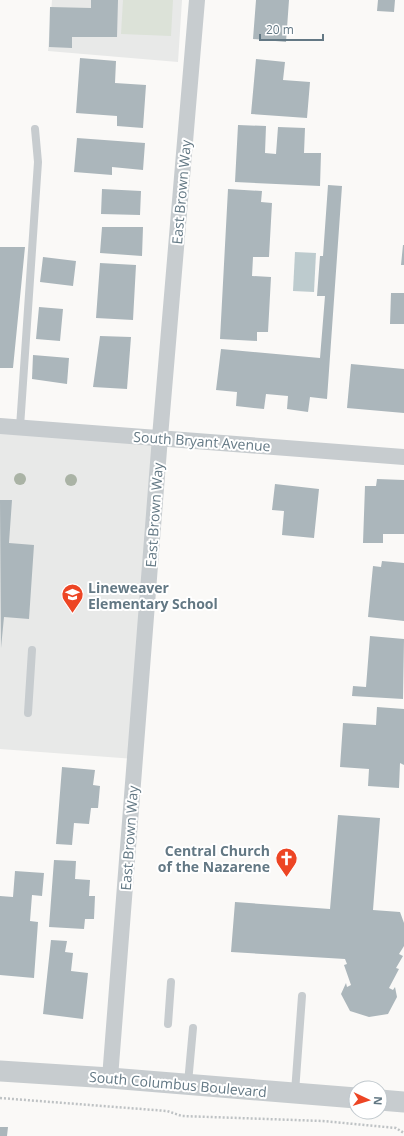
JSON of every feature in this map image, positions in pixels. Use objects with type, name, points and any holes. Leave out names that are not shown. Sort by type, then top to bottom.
[{"type":"street","name":"East Brown Way","points":[[110,1078],[160,438],[197,0]]},
{"type":"street","name":"South Bryant Avenue","points":[[0,426],[404,457]]},
{"type":"street","name":"South Columbus Boulevard","points":[[0,1070],[348,1097]]},
{"type":"street","points":[[388,1101],[404,1102]]},
{"type":"lane","points":[[20,427],[38,162],[35,129]]},
{"type":"lane","points":[[28,712],[32,650]]},
{"type":"lane","points":[[168,1024],[171,982]]},
{"type":"lane","points":[[294,1093],[302,996]]},
{"type":"lane","points":[[188,1084],[193,1028]]},
{"type":"path","points":[[0,1098],[167,1111],[182,1116],[323,1121],[396,1128],[404,1133]]},
{"type":"shaded area","points":[[52,0],[182,0],[178,62],[48,51]]},
{"type":"shaded area","points":[[123,0],[173,0],[171,36],[121,34]]},
{"type":"shaded area","points":[[295,252],[316,253],[314,292],[293,291]]},
{"type":"shaded area","name":"Lineweaver Elementary School","points":[[0,426],[160,437],[135,759],[0,749]]},
{"type":"building","points":[[91,0],[118,0],[117,37],[72,37],[72,48],[49,47],[50,7],[91,8]]},
{"type":"building","points":[[256,0],[289,0],[286,42],[253,39]]},
{"type":"building","points":[[378,0],[395,0],[394,12],[377,11]]},
{"type":"building","points":[[80,58],[116,61],[115,83],[146,85],[143,128],[117,126],[117,116],[76,113]]},
{"type":"building","points":[[256,59],[285,62],[283,80],[310,82],[307,118],[251,114]]},
{"type":"building","points":[[238,125],[266,126],[265,153],[276,154],[278,127],[305,128],[304,153],[321,153],[320,186],[235,182]]},
{"type":"building","points":[[77,138],[145,143],[143,170],[112,167],[112,175],[74,172]]},
{"type":"building","points":[[328,185],[342,186],[327,399],[310,397],[308,412],[287,409],[288,396],[266,394],[264,409],[236,406],[237,392],[216,390],[221,349],[320,358],[325,296],[317,296],[320,256],[323,256]]},
{"type":"building","points":[[102,189],[141,191],[140,215],[101,214]]},
{"type":"building","points":[[228,189],[262,191],[261,202],[272,203],[269,257],[253,257],[252,276],[271,277],[268,332],[257,332],[257,341],[220,339]]},
{"type":"building","points":[[102,227],[143,227],[142,256],[100,253]]},
{"type":"building","points":[[403,245],[404,265],[401,265]]},
{"type":"building","points":[[0,247],[25,247],[13,368],[0,368]]},
{"type":"building","points":[[43,257],[76,261],[73,286],[40,282]]},
{"type":"building","points":[[100,263],[136,265],[133,320],[96,318]]},
{"type":"building","points":[[391,293],[404,293],[404,324],[390,324]]},
{"type":"building","points":[[39,307],[63,309],[60,341],[36,339]]},
{"type":"building","points":[[100,336],[131,337],[127,389],[93,387]]},
{"type":"building","points":[[33,355],[69,358],[67,384],[32,379]]},
{"type":"building","points":[[351,364],[404,369],[404,413],[347,408]]},
{"type":"building","points":[[377,479],[404,480],[404,534],[383,534],[383,543],[363,543],[365,486],[376,486]]},
{"type":"building","points":[[275,484],[319,489],[314,538],[282,535],[284,511],[272,510]]},
{"type":"building","points":[[0,500],[12,500],[9,543],[34,545],[29,619],[4,617],[1,648]]},
{"type":"building","points":[[382,561],[404,563],[404,621],[368,617],[373,566],[381,567]]},
{"type":"building","points":[[370,636],[404,639],[403,699],[352,696],[353,686],[366,687]]},
{"type":"building","points":[[377,707],[404,709],[404,765],[400,763],[399,788],[368,786],[369,769],[340,767],[343,723],[376,725]]},
{"type":"building","points":[[62,767],[95,770],[93,785],[100,786],[98,808],[91,808],[89,824],[74,823],[72,845],[56,844]]},
{"type":"building","points":[[338,815],[380,818],[373,910],[400,912],[404,923],[404,946],[399,954],[403,956],[396,968],[399,969],[389,988],[393,990],[395,987],[397,997],[388,1014],[369,1017],[350,1011],[341,994],[346,983],[347,987],[351,985],[344,965],[347,964],[345,959],[231,952],[235,902],[330,909]]},
{"type":"building","points":[[54,860],[76,861],[75,879],[90,880],[89,896],[95,896],[94,919],[85,919],[84,929],[49,927]]},
{"type":"building","points":[[15,871],[44,873],[42,896],[32,895],[30,921],[38,922],[34,978],[0,975],[0,896],[13,897]]},
{"type":"building","points":[[51,940],[67,941],[65,952],[73,953],[71,971],[88,973],[83,1019],[43,1014]]},
{"type":"building","points":[[0,1127],[8,1127],[7,1136],[0,1136]]},
{"type":"place","name":"Lineweaver Elementary School","points":[[73,614]]},
{"type":"place","name":"Central Church of the Nazarene","points":[[286,878]]}]
